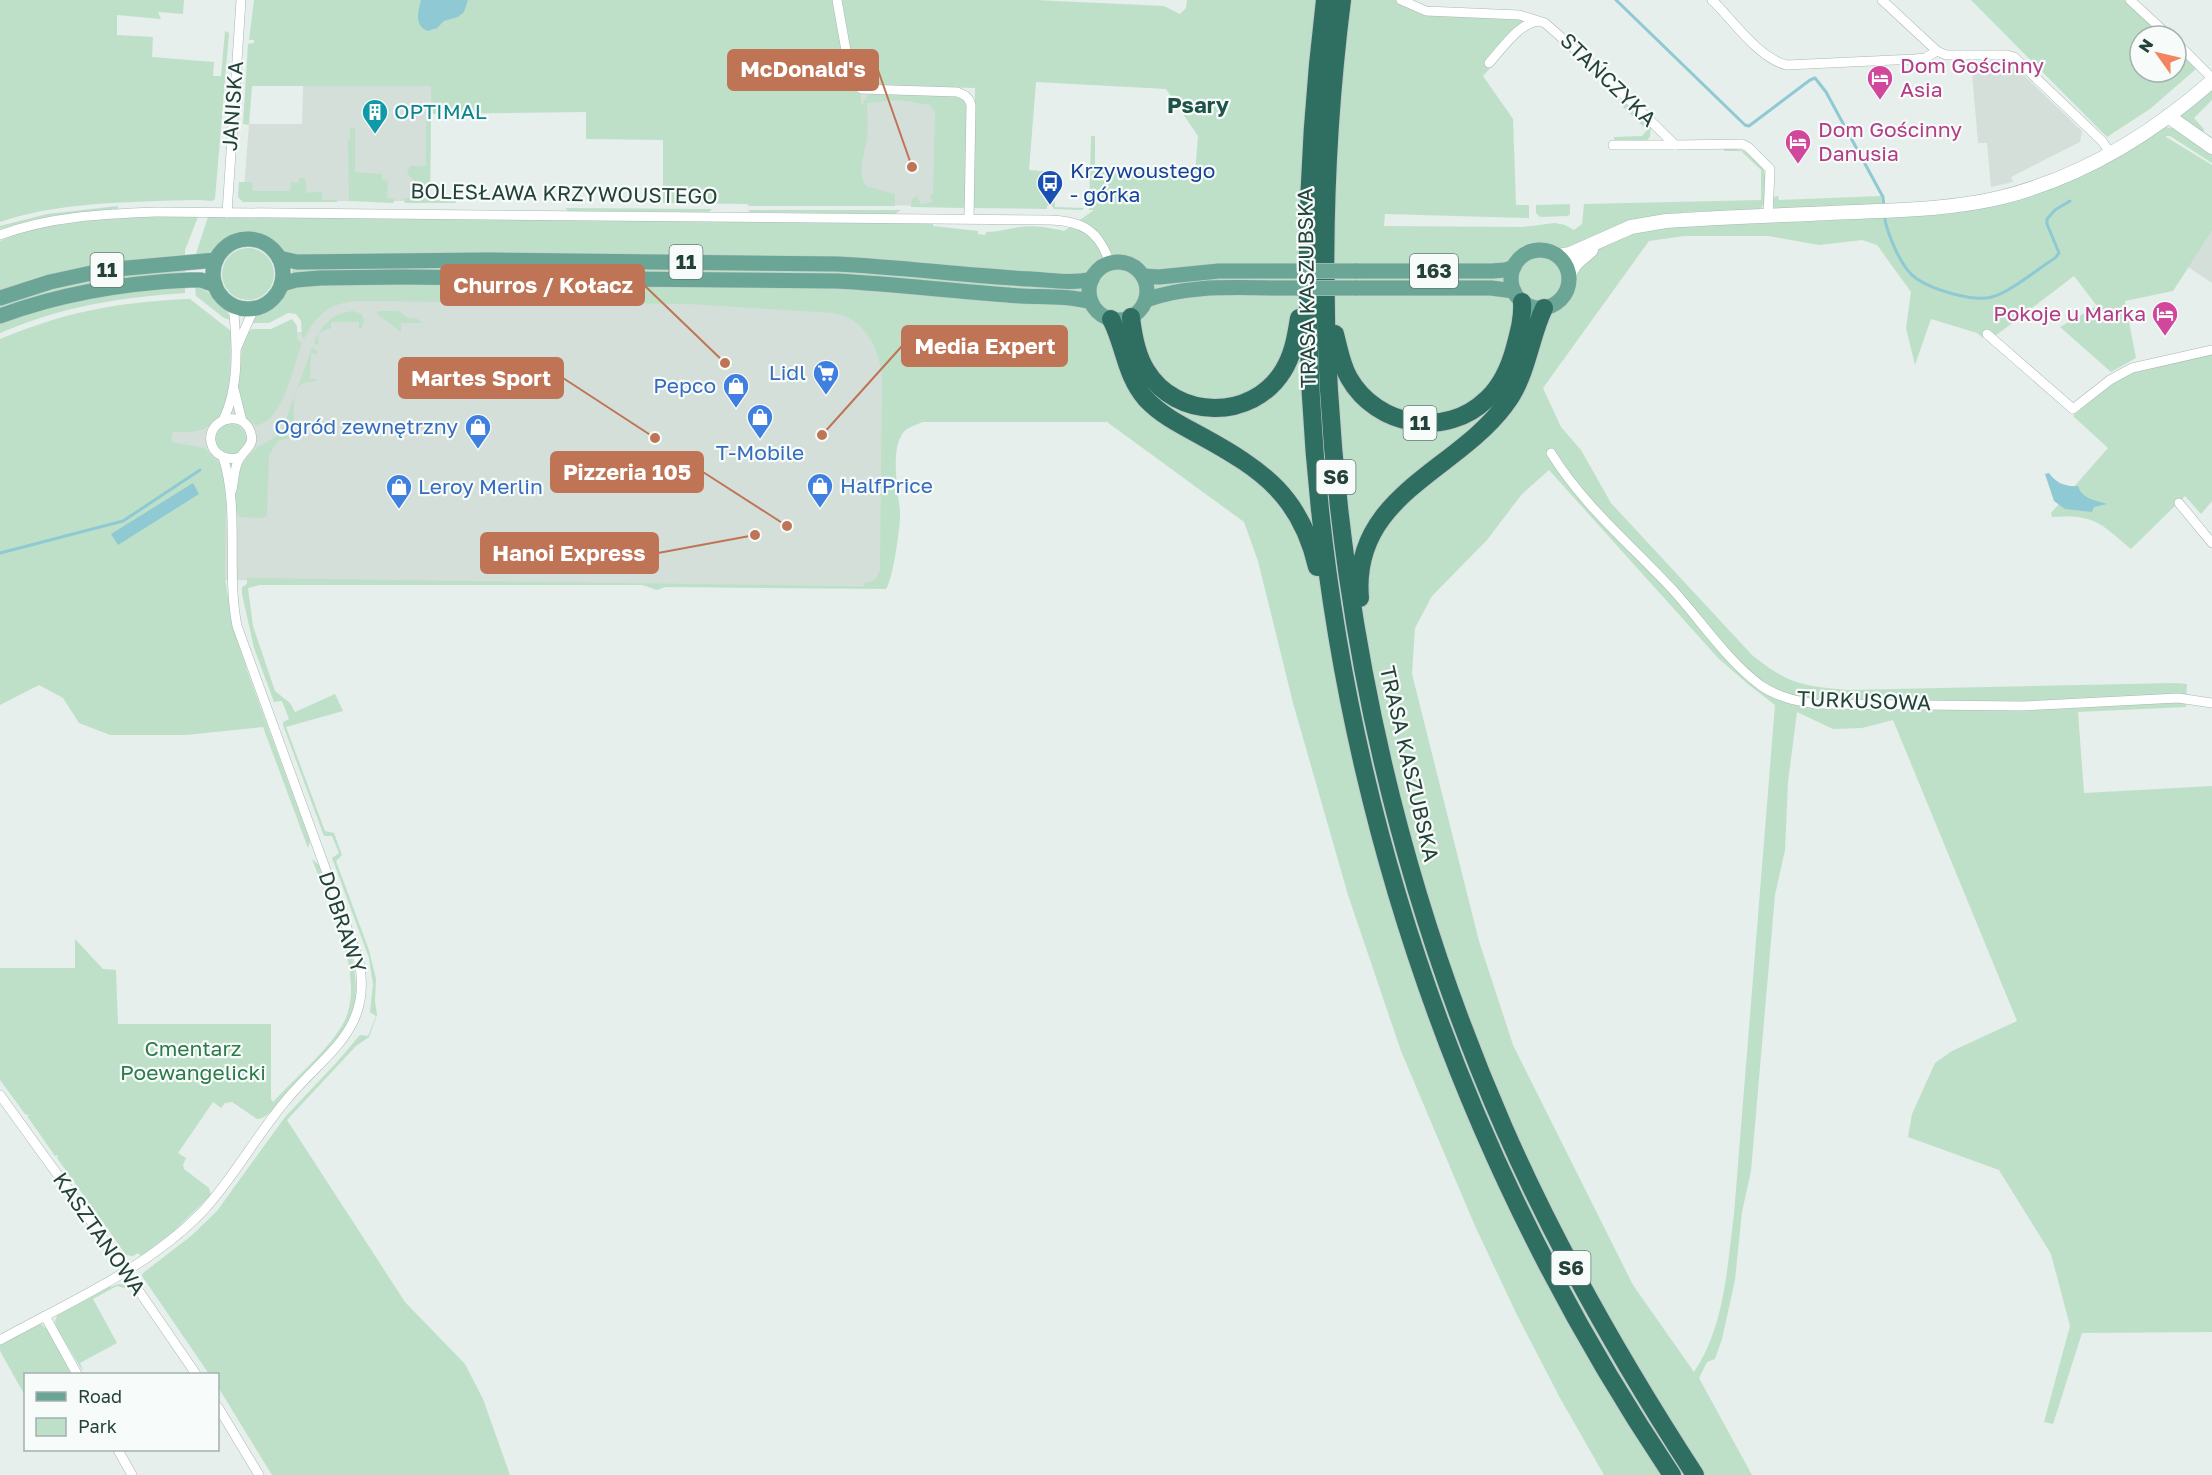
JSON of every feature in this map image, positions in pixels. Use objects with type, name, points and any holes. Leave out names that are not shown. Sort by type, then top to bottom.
[{"type":"highway","name":"TRASA KASZUBSKA","points":[[1325,0],[1311,136],[1306,268],[1308,376],[1313,451],[1335,629],[1356,740],[1386,859],[1423,976],[1459,1074],[1512,1194],[1548,1267],[1611,1380],[1672,1475]]},
{"type":"highway","name":"TRASA KASZUBSKA","points":[[1342,0],[1330,138],[1326,291],[1329,386],[1336,482],[1346,564],[1362,663],[1388,786],[1416,889],[1445,977],[1486,1086],[1538,1201],[1583,1289],[1628,1368],[1695,1475]]},
{"type":"highway","points":[[1131,317],[1141,361],[1160,387],[1195,406],[1214,408],[1235,406],[1250,401],[1267,390],[1285,367],[1295,344],[1306,268]]},
{"type":"highway","name":"11","points":[[1326,291],[1342,362],[1353,384],[1381,411],[1401,420],[1420,423],[1440,422],[1468,413],[1496,390],[1509,367],[1522,320],[1518,297]]},
{"type":"highway","points":[[1362,663],[1360,574],[1364,555],[1374,529],[1395,501],[1485,427],[1503,408],[1516,389],[1536,324],[1544,308]]},
{"type":"highway","points":[[1111,319],[1127,367],[1145,397],[1167,416],[1258,471],[1288,501],[1300,519],[1312,549],[1335,629]]},
{"type":"main road","name":"163","points":[[1143,276],[1159,277],[1210,271],[1506,270],[1514,267],[1522,256],[1535,251],[1545,250],[1558,256],[1570,254],[1635,226],[1666,221],[1883,211],[1967,204],[2003,197],[2058,178],[2111,153],[2168,116],[2212,79]]},
{"type":"main road","points":[[2168,116],[2212,147]]},
{"type":"main road","name":"163","points":[[1544,308],[1557,303],[1565,295],[1569,284],[1569,273],[1576,263],[1607,237]]},
{"type":"main road","name":"11","points":[[0,298],[50,282],[105,270],[216,260],[230,244],[248,239],[268,245],[279,258],[297,262],[444,260],[837,264],[1011,278],[1077,281],[1092,279]]},
{"type":"main road","points":[[1558,256],[1569,273]]},
{"type":"main road","points":[[216,260],[213,273],[215,285],[223,298],[233,305],[254,308],[272,299],[282,284],[283,274],[279,258]]},
{"type":"main road","points":[[1110,263],[1129,264],[1143,276],[1147,288],[1146,300],[1141,309],[1131,317],[1122,320],[1111,319],[1099,313],[1091,302],[1089,290],[1092,279],[1100,268],[1110,263]]},
{"type":"main road","points":[[1514,267],[1511,277],[1518,297]]},
{"type":"main road","name":"11","points":[[282,284],[320,278],[400,277],[837,281],[888,283],[1091,302]]},
{"type":"main road","name":"11","points":[[0,316],[55,298],[121,285],[190,280],[201,280],[215,285]]},
{"type":"main road","points":[[1146,300],[1170,293],[1211,289],[1491,288],[1518,297],[1532,307],[1544,308]]},
{"type":"street","name":"JANISKA","points":[[226,213],[241,0]]},
{"type":"street","points":[[837,0],[851,79],[855,85],[862,89],[957,92],[965,94],[969,99],[971,105],[969,219]]},
{"type":"street","name":"STAŃCZYKA","points":[[1401,0],[1426,11],[1520,15],[1545,23],[1556,30],[1674,145]]},
{"type":"street","points":[[1712,0],[1758,47],[1778,63],[1799,65],[1915,59],[1925,58],[1937,51]]},
{"type":"street","points":[[1882,0],[1937,51],[1946,55],[2014,57],[2102,141],[2111,153]]},
{"type":"street","points":[[2130,0],[2156,24]]},
{"type":"street","name":"STAŃCZYKA","points":[[1488,63],[1527,24],[1538,21]]},
{"type":"street","points":[[2188,54],[2212,79]]},
{"type":"street","name":"STAŃCZYKA","points":[[1613,146],[1742,144],[1748,147],[1770,170],[1768,216]]},
{"type":"street","name":"BOLESŁAWA KRZYWOUSTEGO","points":[[0,235],[38,224],[98,215],[158,212],[1050,220],[1078,224],[1090,230],[1099,240],[1110,263]]},
{"type":"street","points":[[233,305],[236,349]]},
{"type":"street","points":[[236,349],[254,308]]},
{"type":"street","points":[[1987,334],[2073,409],[2110,381],[2132,368],[2212,350]]},
{"type":"street","name":"DOBRAWY","points":[[0,1340],[125,1271],[176,1235],[214,1197],[288,1097],[345,1038],[356,1019],[362,996],[361,973],[355,950],[237,626],[231,589],[231,495],[223,457],[213,447],[211,437],[216,426],[223,420],[233,384],[236,349]]},
{"type":"street","name":"DOBRAWY","points":[[231,495],[240,457],[248,451],[252,438],[249,429],[242,421],[233,384]]},
{"type":"street","points":[[223,420],[235,418],[242,421]]},
{"type":"street","name":"TURKUSOWA","points":[[1551,453],[1575,487],[1674,592],[1725,651],[1761,685],[1783,697],[1816,704],[2023,706],[2169,698],[2212,703]]},
{"type":"street","points":[[223,457],[231,459],[240,457]]},
{"type":"street","points":[[2180,503],[2212,543]]},
{"type":"street","name":"KASZTANOWA","points":[[0,1095],[195,1373]]},
{"type":"street","points":[[45,1316],[76,1373]]},
{"type":"street","points":[[219,1409],[259,1475]]},
{"type":"street","points":[[119,1451],[132,1475]]},
{"type":"shaded area","points":[[2008,60],[2082,131],[2080,142],[2011,177],[2013,182],[1991,187],[1987,143],[1978,143],[1971,62]]},
{"type":"shaded area","points":[[431,85],[430,201],[243,201],[249,124],[302,124],[303,86]]},
{"type":"shaded area","points":[[861,93],[961,96],[957,206],[857,205]]},
{"type":"shaded area","points":[[2212,231],[2212,283],[2188,267]]},
{"type":"shaded area","points":[[326,297],[888,298],[884,586],[217,580],[172,443],[173,432],[224,326],[231,331],[301,332]]},
{"type":"green space","points":[[0,0],[184,0],[183,14],[158,12],[161,19],[117,15],[117,35],[153,37],[152,57],[214,62],[213,76],[221,76],[225,31],[229,33],[215,199],[212,201],[156,201],[77,206],[38,212],[0,222]]},
{"type":"green space","points":[[254,0],[834,0],[846,75],[861,90],[861,106],[868,95],[877,93],[961,96],[968,103],[965,206],[963,208],[911,207],[912,199],[917,196],[921,204],[932,202],[930,197],[933,193],[935,112],[930,105],[891,100],[867,103],[867,134],[862,176],[866,186],[895,194],[895,206],[749,206],[747,204],[663,203],[663,140],[586,139],[586,112],[431,114],[430,200],[456,201],[456,203],[405,203],[403,198],[420,198],[425,190],[407,174],[410,166],[426,166],[426,114],[431,113],[431,86],[252,86],[249,125],[243,124],[248,44],[254,43],[254,40],[249,40]]},
{"type":"green space","points":[[842,0],[1035,0],[1164,6],[1180,14],[1186,8],[1187,0],[1395,0],[1422,12],[1513,16],[1523,20],[1521,25],[1486,62],[1491,67],[1483,76],[1513,119],[1516,205],[1529,205],[1529,218],[1385,214],[1384,226],[1522,227],[1555,223],[1574,230],[1582,224],[1584,204],[1761,200],[1761,170],[1741,151],[1724,151],[1724,148],[1742,150],[1760,163],[1766,179],[1766,197],[1763,205],[1759,210],[1683,212],[1683,224],[1883,217],[1885,220],[1886,217],[1982,206],[2165,127],[2176,129],[2212,152],[2212,163],[2170,136],[2166,136],[2212,165],[2212,231],[2173,291],[2125,301],[2136,358],[2111,372],[2060,327],[2097,306],[2074,276],[1995,336],[1988,332],[1983,338],[1977,333],[1931,319],[1915,365],[1906,328],[1911,292],[1877,245],[1862,240],[1819,245],[1768,236],[1684,236],[1649,241],[1543,388],[1561,427],[1581,450],[1611,503],[1752,655],[1786,678],[1807,685],[1848,690],[2187,684],[2186,707],[2078,712],[2084,793],[2212,786],[2212,1332],[2082,1333],[2053,1424],[2044,1422],[2070,1326],[2051,1254],[1999,1170],[1908,1137],[1912,1114],[1935,1063],[1952,1051],[2017,1021],[1893,720],[1862,728],[1833,729],[1797,712],[1788,782],[1785,850],[1775,895],[1751,1171],[1742,1212],[1735,1280],[1722,1339],[1715,1359],[1707,1362],[1699,1378],[1752,1475],[1604,1475],[1560,1398],[1517,1315],[1475,1226],[1401,1051],[1348,895],[1293,703],[1258,561],[1244,522],[1107,422],[923,422],[905,431],[899,440],[896,471],[900,518],[894,563],[886,589],[665,587],[657,590],[642,585],[260,585],[248,588],[253,626],[275,691],[290,703],[295,712],[335,694],[343,711],[286,727],[325,831],[334,833],[342,855],[336,861],[369,950],[376,979],[377,1015],[369,1037],[356,1046],[287,1120],[405,1302],[465,1364],[483,1399],[510,1475],[272,1475],[219,1389],[219,1373],[208,1373],[142,1276],[191,1236],[217,1211],[285,1117],[360,1035],[368,1036],[376,1016],[370,1012],[373,984],[369,958],[332,858],[339,853],[332,836],[324,836],[283,725],[283,722],[289,719],[282,701],[274,702],[254,648],[242,594],[242,587],[247,584],[247,578],[864,586],[865,583],[875,580],[880,570],[882,378],[874,346],[862,328],[844,316],[833,313],[687,304],[356,301],[338,304],[324,312],[313,323],[304,339],[301,321],[296,314],[288,313],[269,323],[251,323],[254,317],[273,307],[286,292],[296,286],[347,283],[1011,290],[292,274],[292,268],[346,266],[1012,273],[297,256],[285,252],[264,235],[248,232],[228,237],[211,252],[195,257],[208,217],[933,223],[933,226],[978,231],[978,234],[985,235],[986,232],[1025,226],[1064,231],[1094,210],[1089,210],[1091,136],[1095,136],[1095,172],[1195,173],[1198,136],[1166,89],[1036,82],[1029,170],[1053,172],[1055,207],[1084,208],[1082,210],[1054,209],[1052,206],[1047,206],[1047,209],[973,208],[975,88],[861,85],[855,77]],"holes":[[[1549,470],[1718,658],[1775,705],[1734,1214],[1723,1296],[1718,1316],[1704,1354],[1694,1372],[1633,1285],[1513,1045],[1479,941],[1412,674],[1415,628],[1432,596],[1487,540],[1522,494]]]},
{"type":"green space","points":[[1971,0],[2127,0],[2151,24],[2128,24],[2128,84],[2179,84],[2150,109],[2107,137]]},
{"type":"green space","points":[[2188,61],[2196,69],[2188,76]]},
{"type":"green space","points":[[2212,87],[2212,100],[2194,118],[2204,129],[2203,134],[2180,118],[2180,115]]},
{"type":"green space","points":[[1626,101],[1651,125],[1650,137],[1645,142],[1614,143],[1614,137],[1642,136],[1647,130],[1618,102]]},
{"type":"green space","points":[[350,128],[355,128],[355,172],[382,174],[382,180],[388,181],[387,198],[395,199],[393,203],[349,201],[348,140],[350,139]]},
{"type":"green space","points":[[299,178],[305,178],[307,193],[322,191],[322,200],[338,202],[243,202],[238,197],[239,182],[252,182],[253,191],[290,191],[291,182],[299,182]]},
{"type":"green space","points":[[1776,196],[1779,200],[1881,196],[1882,204],[1774,209],[1772,199]]},
{"type":"green space","points":[[1570,204],[1568,216],[1540,217],[1536,213],[1536,205]]},
{"type":"green space","points":[[118,206],[118,209],[54,216],[0,229],[0,226],[47,214]]},
{"type":"green space","points":[[565,208],[712,209],[709,212],[568,211]]},
{"type":"green space","points":[[748,210],[901,210],[895,214],[750,212]]},
{"type":"green space","points":[[126,217],[198,217],[185,250],[185,257],[0,292],[0,241],[46,227]]},
{"type":"green space","points":[[248,248],[262,252],[270,260],[274,274],[270,288],[262,296],[248,300],[234,296],[226,288],[222,274],[226,260],[234,252]]},
{"type":"green space","points":[[185,269],[185,274],[0,310],[0,304],[10,300],[91,279]]},
{"type":"green space","points":[[185,286],[185,293],[91,305],[46,316],[0,333],[0,322],[93,295]]},
{"type":"green space","points":[[195,286],[216,298],[225,308],[231,320],[224,318],[196,296]]},
{"type":"green space","points":[[190,299],[231,331],[229,383],[226,404],[218,418],[202,430],[173,432],[172,442],[204,448],[222,466],[226,501],[225,578],[233,626],[310,841],[308,848],[263,727],[186,735],[110,735],[79,723],[63,698],[39,685],[0,705],[0,339],[46,322],[90,310],[135,303]]},
{"type":"green space","points":[[353,311],[362,314],[364,320],[362,328],[359,329],[359,322],[331,322],[331,328],[319,333],[324,325],[339,314]]},
{"type":"green space","points":[[378,311],[398,311],[422,323],[401,323],[401,332],[377,314]]},
{"type":"green space","points":[[292,319],[297,326],[297,339],[302,344],[291,379],[273,415],[265,422],[256,425],[247,418],[239,397],[239,369],[246,333],[252,329],[271,329]]},
{"type":"green space","points":[[319,333],[318,345],[314,343]]},
{"type":"green space","points":[[312,348],[318,354],[311,354],[310,379],[317,379],[317,381],[305,382],[299,386],[294,400],[294,421],[287,421],[287,436],[294,437],[278,441],[269,455],[267,516],[263,518],[240,517],[236,501],[240,469],[251,454],[282,430]]},
{"type":"green space","points":[[2212,353],[2212,501],[2201,514],[2185,496],[2131,549],[2096,522],[2078,517],[2052,517],[2051,513],[2108,448],[2073,416],[2117,379],[2129,373]]},
{"type":"green space","points":[[231,424],[237,425],[245,433],[245,445],[237,453],[231,454],[225,453],[217,445],[216,439],[217,433],[225,425]]},
{"type":"green space","name":"Cmentarz Poewangelicki","points":[[312,859],[319,865],[334,903],[354,968],[356,990],[354,1010],[346,1028],[278,1105],[262,1118],[257,1119],[232,1102],[225,1103],[221,1108],[213,1102],[178,1153],[186,1158],[184,1169],[209,1188],[211,1195],[173,1232],[141,1256],[138,1253],[133,1256],[126,1255],[57,1158],[58,1155],[55,1156],[27,1116],[30,1116],[25,1114],[0,1080],[0,968],[75,968],[75,939],[103,969],[116,970],[118,1024],[271,1024],[271,1099],[273,1102],[337,1033],[344,1022],[350,1004],[351,984],[343,940]]},
{"type":"green space","points":[[118,1284],[125,1285],[135,1298],[135,1299],[128,1289],[117,1286],[93,1299],[117,1343],[80,1363],[82,1370],[56,1327],[55,1321],[58,1313],[109,1285],[111,1287]]},
{"type":"green space","points":[[41,1324],[49,1331],[72,1373],[24,1373],[24,1394],[0,1351],[0,1345]]},
{"type":"water","points":[[421,0],[468,0],[464,12],[458,17],[444,21],[437,28],[428,31],[419,22]]},
{"type":"water","points":[[2049,473],[2061,484],[2078,486],[2086,496],[2107,504],[2094,507],[2092,512],[2065,509],[2054,501],[2045,474]]},
{"type":"water","points":[[193,483],[199,494],[118,545],[111,534]]},
{"type":"waterway","points":[[1616,0],[1745,125],[1749,126],[1815,78],[1826,92],[1883,197],[1884,208]]},
{"type":"waterway","points":[[1884,215],[1896,250],[1911,274],[1917,279],[1943,291],[1984,298],[2007,291],[2055,258],[2059,253],[2047,219],[2055,210],[2070,201]]},
{"type":"waterway","points":[[0,553],[123,521],[200,470]]},
{"type":"place","name":"Dom Gościnny Asia","points":[[1880,101]]},
{"type":"place","name":"OPTIMAL","points":[[375,135]]},
{"type":"place","name":"Dom Gościnny Danusia","points":[[1798,165]]},
{"type":"place","name":"McDonald's","points":[[912,167]]},
{"type":"place","name":"Krzywoustego - górka","points":[[1050,206]]},
{"type":"place","name":"Pokoje u Marka","points":[[2165,337]]},
{"type":"place","name":"Churros / Kołacz","points":[[725,363]]},
{"type":"place","name":"Lidl","points":[[826,396]]},
{"type":"place","name":"Pepco","points":[[736,409]]},
{"type":"place","name":"Media Expert","points":[[822,435]]},
{"type":"place","name":"Martes Sport","points":[[655,438]]},
{"type":"place","name":"T-Mobile","points":[[760,440]]},
{"type":"place","name":"Ogród zewnętrzny","points":[[478,450]]},
{"type":"place","name":"HalfPrice","points":[[820,509]]},
{"type":"place","name":"Leroy Merlin","points":[[399,510]]},
{"type":"place","name":"Pizzeria 105","points":[[787,526]]},
{"type":"place","name":"Hanoi Express","points":[[755,535]]},
{"type":"district","name":"Psary","points":[[1198,105]]}]
